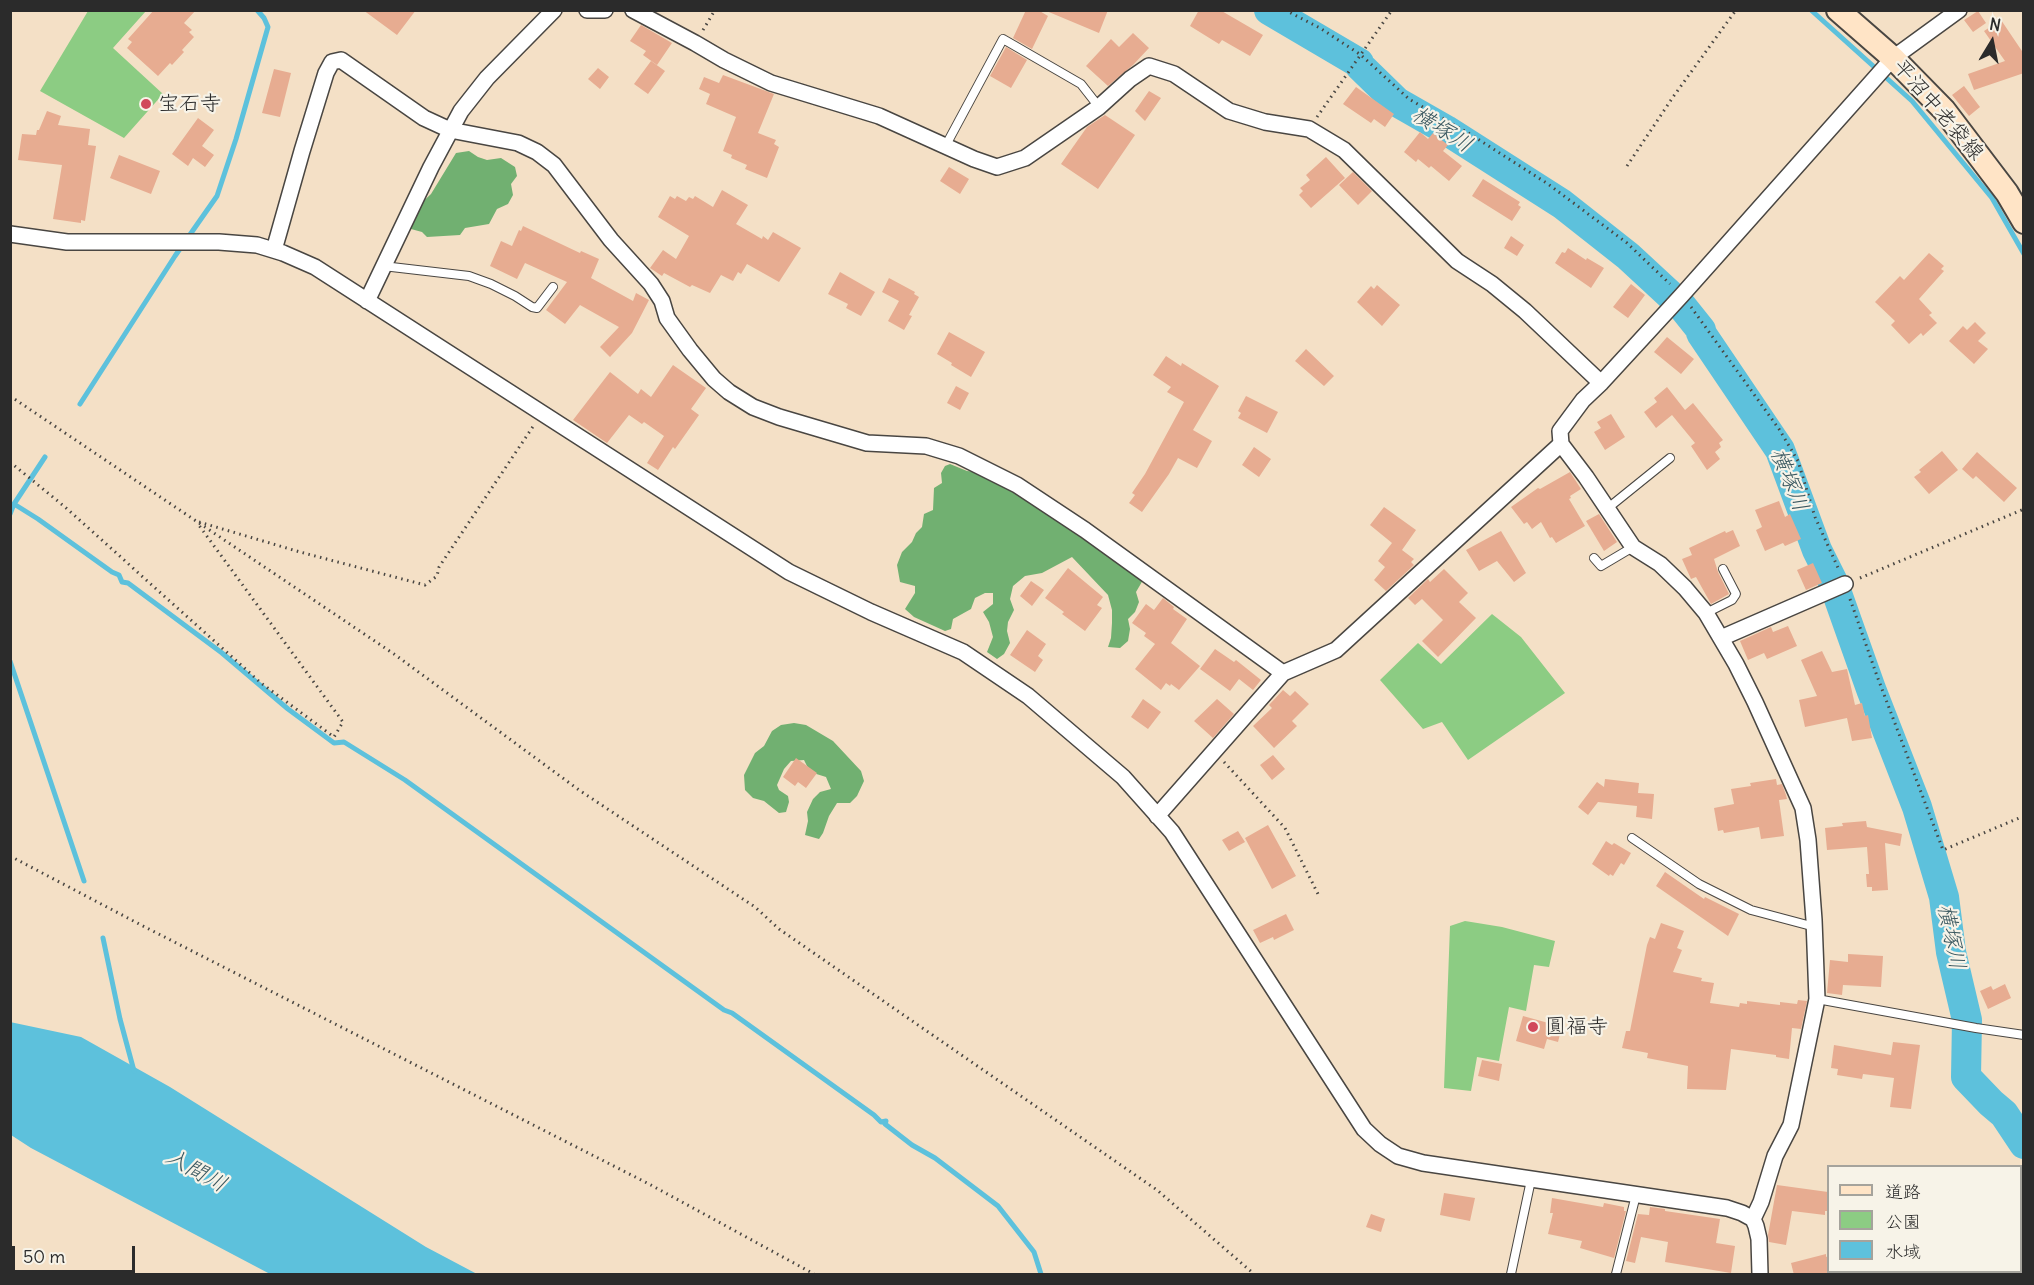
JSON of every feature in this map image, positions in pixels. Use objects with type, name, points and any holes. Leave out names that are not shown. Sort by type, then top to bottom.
[{"type":"main road","name":"平沼中老袋線","points":[[1838,10],[1893,58],[1944,110],[2007,193],[2024,222]]},
{"type":"street","points":[[367,301],[461,111],[487,78],[554,10]]},
{"type":"street","points":[[587,10],[605,10]]},
{"type":"street","points":[[633,10],[771,83],[879,116],[997,167],[1025,158],[1099,107],[1130,79],[1149,66],[1174,74],[1229,111],[1265,123],[1309,129],[1344,150],[1457,261],[1492,284],[1526,311],[1601,383]]},
{"type":"street","points":[[1753,1219],[1761,1202],[1775,1156],[1791,1125],[1817,999],[1815,927],[1803,808],[1755,702],[1706,613],[1660,564],[1633,547],[1608,508],[1560,444],[1560,431],[1583,400],[1682,295],[1893,58],[1959,10]]},
{"type":"street","points":[[274,250],[326,73],[332,62],[341,60],[424,118],[450,130],[518,143],[537,152],[554,165],[611,240],[651,284],[662,302],[667,318],[690,350],[714,379],[729,392],[753,407],[779,417],[867,443],[926,446],[959,456],[1017,485],[1085,530],[1282,673]]},
{"type":"street","points":[[10,234],[67,242],[219,242],[257,245],[315,267],[789,572],[963,652],[1028,696],[1072,733],[1123,777],[1172,831],[1364,1129],[1380,1144],[1398,1156],[1423,1164],[1727,1208],[1742,1213],[1753,1219],[1760,1239],[1760,1275]]},
{"type":"street","points":[[1157,816],[1282,673],[1336,650],[1560,444]]},
{"type":"street","points":[[1721,638],[1845,584]]},
{"type":"lane","points":[[946,145],[1004,39],[1082,84],[1099,107]]},
{"type":"lane","points":[[383,266],[469,276],[491,284],[537,308],[553,287]]},
{"type":"lane","points":[[1608,508],[1670,458]]},
{"type":"lane","points":[[1594,558],[1601,566],[1633,547]]},
{"type":"lane","points":[[1706,613],[1732,600],[1736,594],[1723,569]]},
{"type":"lane","points":[[1632,838],[1699,884],[1751,910],[1815,927]]},
{"type":"lane","points":[[1817,999],[2024,1035]]},
{"type":"lane","points":[[1511,1275],[1531,1180]]},
{"type":"lane","points":[[1616,1275],[1636,1195]]},
{"type":"path","points":[[695,43],[715,10]]},
{"type":"path","points":[[1285,10],[1320,28],[1361,55],[1409,99],[1470,134],[1589,213],[1627,243],[1682,295],[1712,333],[1779,429],[1798,461],[1815,517],[1845,584],[1943,850],[2024,816]]},
{"type":"path","points":[[1309,129],[1392,10]]},
{"type":"path","points":[[1627,166],[1673,97],[1736,10]]},
{"type":"path","points":[[10,396],[394,654],[579,790],[755,907],[779,929],[1157,1190],[1254,1275]]},
{"type":"path","points":[[195,520],[300,552],[425,585],[437,576],[439,567],[543,412]]},
{"type":"path","points":[[10,462],[37,483],[261,683],[334,737],[343,722],[195,520]]},
{"type":"path","points":[[1845,584],[2024,508]]},
{"type":"path","points":[[1214,753],[1241,779],[1284,828],[1319,896]]},
{"type":"path","points":[[10,856],[153,932],[649,1184],[814,1275]]},
{"type":"green space","points":[[88,11],[146,11],[113,48],[163,94],[124,138],[40,91]]},
{"type":"green space","points":[[469,151],[487,160],[501,158],[515,167],[517,176],[511,184],[513,195],[508,204],[497,209],[489,224],[465,228],[460,235],[427,237],[422,232],[411,229],[415,209],[431,194],[456,153]]},
{"type":"green space","points":[[950,464],[967,471],[978,472],[1015,491],[1030,489],[1143,580],[1136,592],[1139,602],[1135,612],[1128,619],[1130,629],[1128,641],[1120,648],[1108,647],[1111,638],[1112,610],[1108,595],[1072,557],[1042,573],[1025,576],[1013,586],[1010,599],[1014,610],[1008,622],[1007,631],[1010,643],[1004,654],[997,659],[987,652],[993,637],[989,622],[983,612],[993,604],[993,593],[985,593],[975,598],[971,609],[953,619],[951,629],[945,631],[914,617],[905,609],[915,593],[915,586],[900,582],[897,565],[902,552],[922,527],[924,514],[933,510],[934,488],[942,483],[941,473],[945,466]]},
{"type":"green space","points":[[1492,614],[1521,637],[1565,693],[1468,760],[1442,722],[1423,729],[1380,680],[1418,643],[1441,664]]},
{"type":"green space","points":[[794,723],[806,725],[833,741],[861,771],[864,781],[857,796],[850,803],[837,803],[819,839],[805,835],[807,812],[813,799],[820,792],[831,789],[826,777],[810,772],[804,760],[791,761],[784,769],[777,785],[779,790],[788,796],[786,812],[779,813],[764,801],[753,798],[745,790],[744,775],[755,753],[764,746],[772,731],[781,725]]},
{"type":"green space","points":[[1465,921],[1502,927],[1555,941],[1549,967],[1534,965],[1526,1011],[1509,1007],[1499,1061],[1477,1057],[1471,1091],[1444,1088],[1450,926]]},
{"type":"water","name":"入間川","points":[[10,1022],[81,1037],[170,1087],[426,1247],[477,1274],[270,1274],[31,1148],[11,1135]]},
{"type":"building","points":[[154,10],[196,10],[184,23],[192,30],[189,32],[194,37],[172,65],[170,63],[158,76],[127,48],[132,42],[128,39]]},
{"type":"building","points":[[363,10],[416,10],[397,35]]},
{"type":"building","points":[[1026,10],[1038,10],[1048,16],[1032,49],[1013,38]]},
{"type":"building","points":[[1044,10],[1108,10],[1099,33]]},
{"type":"building","points":[[1199,10],[1220,10],[1263,35],[1250,56],[1222,40],[1219,44],[1190,26]]},
{"type":"building","points":[[1978,11],[1986,23],[1973,32],[1964,20]]},
{"type":"building","points":[[2001,20],[2024,54],[2024,73],[1974,90],[1968,74],[2005,61],[1984,31]]},
{"type":"building","points":[[641,25],[672,43],[657,65],[643,55],[646,51],[630,41]]},
{"type":"building","points":[[1133,33],[1149,48],[1108,86],[1086,66],[1111,39],[1119,47]]},
{"type":"building","points":[[1006,47],[1027,60],[1011,88],[990,76]]},
{"type":"building","points":[[651,61],[665,71],[648,94],[634,84]]},
{"type":"building","points":[[598,68],[609,77],[600,89],[588,79]]},
{"type":"building","points":[[274,69],[291,73],[280,117],[262,113]]},
{"type":"building","points":[[723,75],[774,94],[758,133],[776,140],[774,144],[779,147],[767,178],[745,169],[747,165],[731,158],[732,155],[723,151],[736,117],[706,104],[710,94],[699,89],[704,77],[719,83]]},
{"type":"building","points":[[1964,86],[1980,107],[1969,116],[1952,95]]},
{"type":"building","points":[[1356,87],[1394,114],[1385,127],[1374,119],[1371,123],[1343,104]]},
{"type":"building","points":[[1149,91],[1161,98],[1145,121],[1135,111]]},
{"type":"building","points":[[47,111],[61,116],[58,125],[90,129],[88,145],[96,146],[85,221],[81,220],[81,223],[53,219],[62,165],[18,160],[22,134],[36,135]]},
{"type":"building","points":[[1105,115],[1135,135],[1098,189],[1061,164],[1087,127]]},
{"type":"building","points":[[198,118],[214,130],[202,146],[214,155],[205,167],[193,158],[188,166],[172,154]]},
{"type":"building","points":[[1420,132],[1428,139],[1433,133],[1448,145],[1443,151],[1462,166],[1449,181],[1431,166],[1429,168],[1418,159],[1416,162],[1404,152]]},
{"type":"building","points":[[119,155],[160,171],[151,194],[110,178]]},
{"type":"building","points":[[1326,157],[1345,178],[1311,208],[1299,195],[1303,191],[1300,188],[1310,180],[1306,175]]},
{"type":"building","points":[[949,167],[969,179],[960,194],[940,181]]},
{"type":"building","points":[[1353,172],[1372,191],[1358,205],[1339,185]]},
{"type":"building","points":[[1483,179],[1520,202],[1518,205],[1521,207],[1512,221],[1472,196]]},
{"type":"building","points":[[722,190],[748,205],[736,224],[762,239],[763,236],[768,240],[773,232],[801,248],[779,282],[747,264],[741,274],[738,272],[733,281],[721,275],[710,293],[692,285],[690,287],[664,273],[662,276],[650,268],[663,250],[676,259],[689,236],[658,217],[670,196],[675,199],[677,196],[686,201],[689,197],[693,199],[695,196],[713,207]]},
{"type":"building","points":[[523,226],[580,253],[581,251],[599,259],[591,278],[633,301],[636,293],[649,300],[632,333],[610,357],[600,347],[619,327],[580,305],[565,324],[546,310],[567,282],[525,263],[517,279],[490,266],[501,241],[512,246]]},
{"type":"building","points":[[1511,236],[1524,245],[1517,256],[1504,248]]},
{"type":"building","points":[[1568,248],[1604,268],[1591,288],[1555,263],[1562,252],[1565,253]]},
{"type":"building","points":[[1929,253],[1944,266],[1941,269],[1944,271],[1919,299],[1932,313],[1929,315],[1937,323],[1923,336],[1921,333],[1909,344],[1891,325],[1895,321],[1875,302],[1900,276],[1904,280]]},
{"type":"building","points":[[840,272],[875,292],[861,316],[846,308],[848,304],[828,294]]},
{"type":"building","points":[[889,278],[915,292],[914,294],[919,297],[904,330],[888,321],[899,301],[882,292]]},
{"type":"building","points":[[1631,284],[1645,295],[1628,318],[1613,307]]},
{"type":"building","points":[[1377,285],[1400,305],[1382,326],[1357,302],[1371,286],[1374,289]]},
{"type":"building","points":[[1975,322],[1986,333],[1978,341],[1988,349],[1974,364],[1949,341],[1963,326],[1967,330]]},
{"type":"building","points":[[949,332],[985,352],[971,377],[937,354]]},
{"type":"building","points":[[1667,337],[1694,359],[1681,374],[1654,352]]},
{"type":"building","points":[[1306,349],[1334,376],[1324,386],[1295,361]]},
{"type":"building","points":[[1166,356],[1219,386],[1193,430],[1212,441],[1197,468],[1178,458],[1142,512],[1129,503],[1135,495],[1132,493],[1145,474],[1184,402],[1167,392],[1171,387],[1153,375]]},
{"type":"building","points":[[673,365],[706,388],[691,409],[699,415],[658,470],[647,463],[664,436],[644,422],[642,424],[629,415],[607,443],[573,420],[610,372],[638,394],[641,389],[651,397]]},
{"type":"building","points":[[956,386],[969,393],[960,410],[947,403]]},
{"type":"building","points":[[1667,387],[1685,410],[1693,403],[1723,440],[1719,443],[1721,447],[1715,452],[1720,459],[1707,470],[1691,446],[1695,443],[1672,415],[1656,428],[1644,412],[1657,402],[1654,398]]},
{"type":"building","points":[[1246,396],[1278,412],[1267,433],[1238,418],[1241,413],[1238,411]]},
{"type":"building","points":[[1611,414],[1625,437],[1605,450],[1594,432],[1601,428],[1597,422]]},
{"type":"building","points":[[1254,447],[1271,459],[1259,477],[1242,465]]},
{"type":"building","points":[[1942,451],[1958,470],[1929,494],[1914,477]]},
{"type":"building","points":[[1977,452],[2017,488],[2004,502],[1976,476],[1973,479],[1962,469]]},
{"type":"building","points":[[1570,472],[1581,489],[1569,499],[1585,526],[1556,543],[1552,537],[1550,538],[1541,522],[1532,529],[1527,522],[1524,524],[1511,507],[1538,488]]},
{"type":"building","points":[[1779,501],[1785,517],[1790,514],[1801,539],[1785,546],[1783,543],[1765,551],[1756,530],[1762,527],[1755,510]]},
{"type":"building","points":[[1384,507],[1416,530],[1402,550],[1414,559],[1411,562],[1414,565],[1386,591],[1374,580],[1385,567],[1378,561],[1392,543],[1370,525]]},
{"type":"building","points":[[1599,514],[1617,542],[1604,551],[1586,521]]},
{"type":"building","points":[[1733,530],[1740,546],[1714,559],[1729,594],[1711,604],[1696,577],[1691,579],[1682,559],[1692,555],[1689,548],[1725,531],[1726,533]]},
{"type":"building","points":[[1501,531],[1526,573],[1514,582],[1497,561],[1479,571],[1466,550]]},
{"type":"building","points":[[1813,563],[1822,583],[1806,590],[1797,570]]},
{"type":"building","points":[[1068,568],[1103,597],[1097,605],[1102,608],[1085,631],[1045,598]]},
{"type":"building","points":[[1444,569],[1468,593],[1459,602],[1476,618],[1438,657],[1422,641],[1443,620],[1422,599],[1415,605],[1408,598],[1428,579],[1430,582]]},
{"type":"building","points":[[1031,581],[1044,590],[1032,606],[1020,596]]},
{"type":"building","points":[[1163,598],[1187,619],[1171,643],[1200,666],[1179,690],[1166,683],[1161,690],[1135,669],[1155,644],[1144,636],[1146,633],[1132,623],[1146,604],[1154,610]]},
{"type":"building","points":[[1788,626],[1797,646],[1767,659],[1764,653],[1748,660],[1740,641],[1771,627],[1773,632]]},
{"type":"building","points":[[1027,630],[1046,644],[1038,656],[1043,660],[1035,672],[1010,655]]},
{"type":"building","points":[[1215,649],[1234,662],[1236,660],[1261,680],[1253,690],[1239,679],[1230,691],[1200,669]]},
{"type":"building","points":[[1822,651],[1832,672],[1847,669],[1855,705],[1862,703],[1865,716],[1868,715],[1872,738],[1852,741],[1847,718],[1805,727],[1799,700],[1817,696],[1801,660]]},
{"type":"building","points":[[1283,690],[1290,696],[1295,691],[1309,704],[1292,721],[1297,726],[1274,748],[1253,726],[1272,708],[1269,705]]},
{"type":"building","points":[[1143,699],[1161,712],[1148,729],[1131,717]]},
{"type":"building","points":[[1217,699],[1234,714],[1213,738],[1194,721]]},
{"type":"building","points":[[1273,755],[1285,769],[1272,780],[1260,765]]},
{"type":"building","points":[[796,758],[817,773],[806,788],[798,782],[795,786],[783,777]]},
{"type":"building","points":[[1605,779],[1639,783],[1638,793],[1654,794],[1652,819],[1636,817],[1637,806],[1598,802],[1588,815],[1578,807],[1597,782],[1604,787]]},
{"type":"building","points":[[1776,779],[1777,785],[1782,784],[1787,799],[1779,800],[1784,836],[1761,839],[1759,827],[1724,833],[1723,830],[1718,831],[1714,808],[1734,804],[1731,789]]},
{"type":"building","points":[[1866,821],[1867,827],[1902,834],[1900,846],[1885,843],[1888,890],[1872,891],[1872,887],[1867,887],[1866,874],[1869,874],[1867,847],[1827,850],[1825,828],[1843,826],[1842,823]]},
{"type":"building","points":[[1268,825],[1296,876],[1272,889],[1245,838]]},
{"type":"building","points":[[1238,831],[1245,842],[1229,851],[1222,840]]},
{"type":"building","points":[[1606,841],[1631,853],[1624,865],[1621,863],[1613,876],[1610,874],[1609,876],[1592,864]]},
{"type":"building","points":[[1665,872],[1704,899],[1705,897],[1739,914],[1728,936],[1656,886]]},
{"type":"building","points":[[1286,914],[1294,930],[1274,940],[1273,937],[1260,943],[1253,930]]},
{"type":"building","points":[[1661,923],[1684,931],[1677,948],[1682,950],[1673,972],[1714,983],[1710,1003],[1739,1007],[1740,1003],[1747,1004],[1747,1001],[1780,1005],[1780,1002],[1797,1004],[1798,1000],[1807,1001],[1801,1029],[1792,1028],[1789,1059],[1731,1049],[1726,1090],[1687,1089],[1688,1066],[1647,1058],[1648,1053],[1622,1048],[1626,1031],[1630,1031],[1647,945],[1650,937],[1655,939]]},
{"type":"building","points":[[1848,954],[1883,956],[1881,987],[1843,985],[1842,995],[1827,993],[1830,960],[1848,962]]},
{"type":"building","points":[[2005,984],[2011,998],[1988,1009],[1980,991],[1991,986],[1993,990]]},
{"type":"building","points":[[1523,1016],[1552,1024],[1551,1027],[1561,1030],[1558,1042],[1547,1039],[1544,1049],[1516,1041]]},
{"type":"building","points":[[1893,1042],[1920,1045],[1911,1109],[1890,1107],[1894,1078],[1863,1074],[1862,1079],[1837,1075],[1838,1069],[1831,1068],[1834,1045],[1891,1055]]},
{"type":"building","points":[[1482,1060],[1502,1064],[1499,1081],[1478,1076]]},
{"type":"building","points":[[1777,1185],[1827,1192],[1825,1215],[1792,1211],[1786,1245],[1769,1242],[1768,1235]]},
{"type":"building","points":[[1444,1193],[1475,1198],[1470,1221],[1440,1215]]},
{"type":"building","points":[[1552,1198],[1603,1207],[1604,1203],[1624,1207],[1626,1211],[1614,1258],[1580,1248],[1582,1241],[1548,1234],[1553,1213],[1550,1213]]},
{"type":"building","points":[[1650,1207],[1720,1219],[1716,1243],[1735,1246],[1731,1273],[1665,1262],[1668,1242],[1641,1237],[1635,1263],[1626,1261],[1638,1214],[1649,1215]]},
{"type":"building","points":[[1371,1214],[1385,1219],[1381,1232],[1366,1227]]},
{"type":"building","points":[[1826,1254],[1828,1275],[1794,1275],[1791,1263]]},
{"type":"waterway","points":[[80,404],[175,256],[217,196],[268,27],[257,10]]},
{"type":"waterway","name":"横塚川","points":[[1269,10],[1359,63],[1397,102],[1446,130],[1562,204],[1628,256],[1681,305],[1701,330],[1780,450],[1817,550],[1833,582],[1871,689],[1917,807],[1944,897],[1951,952],[1967,1020],[1966,1077],[2004,1114],[2024,1144]]},
{"type":"waterway","points":[[1811,10],[1912,101],[1992,198],[2024,254]]},
{"type":"waterway","points":[[10,514],[14,504],[45,457]]},
{"type":"waterway","points":[[14,504],[119,575],[122,582],[128,583],[222,653],[288,709],[334,743],[344,742],[405,780],[881,1122],[886,1121],[885,1124],[912,1145],[935,1158],[998,1206],[1034,1252],[1041,1274]]},
{"type":"waterway","points":[[10,661],[84,881]]},
{"type":"waterway","points":[[103,938],[120,1019],[134,1071]]},
{"type":"place","name":"宝石寺","points":[[146,104]]},
{"type":"place","name":"圓福寺","points":[[1533,1027]]}]
